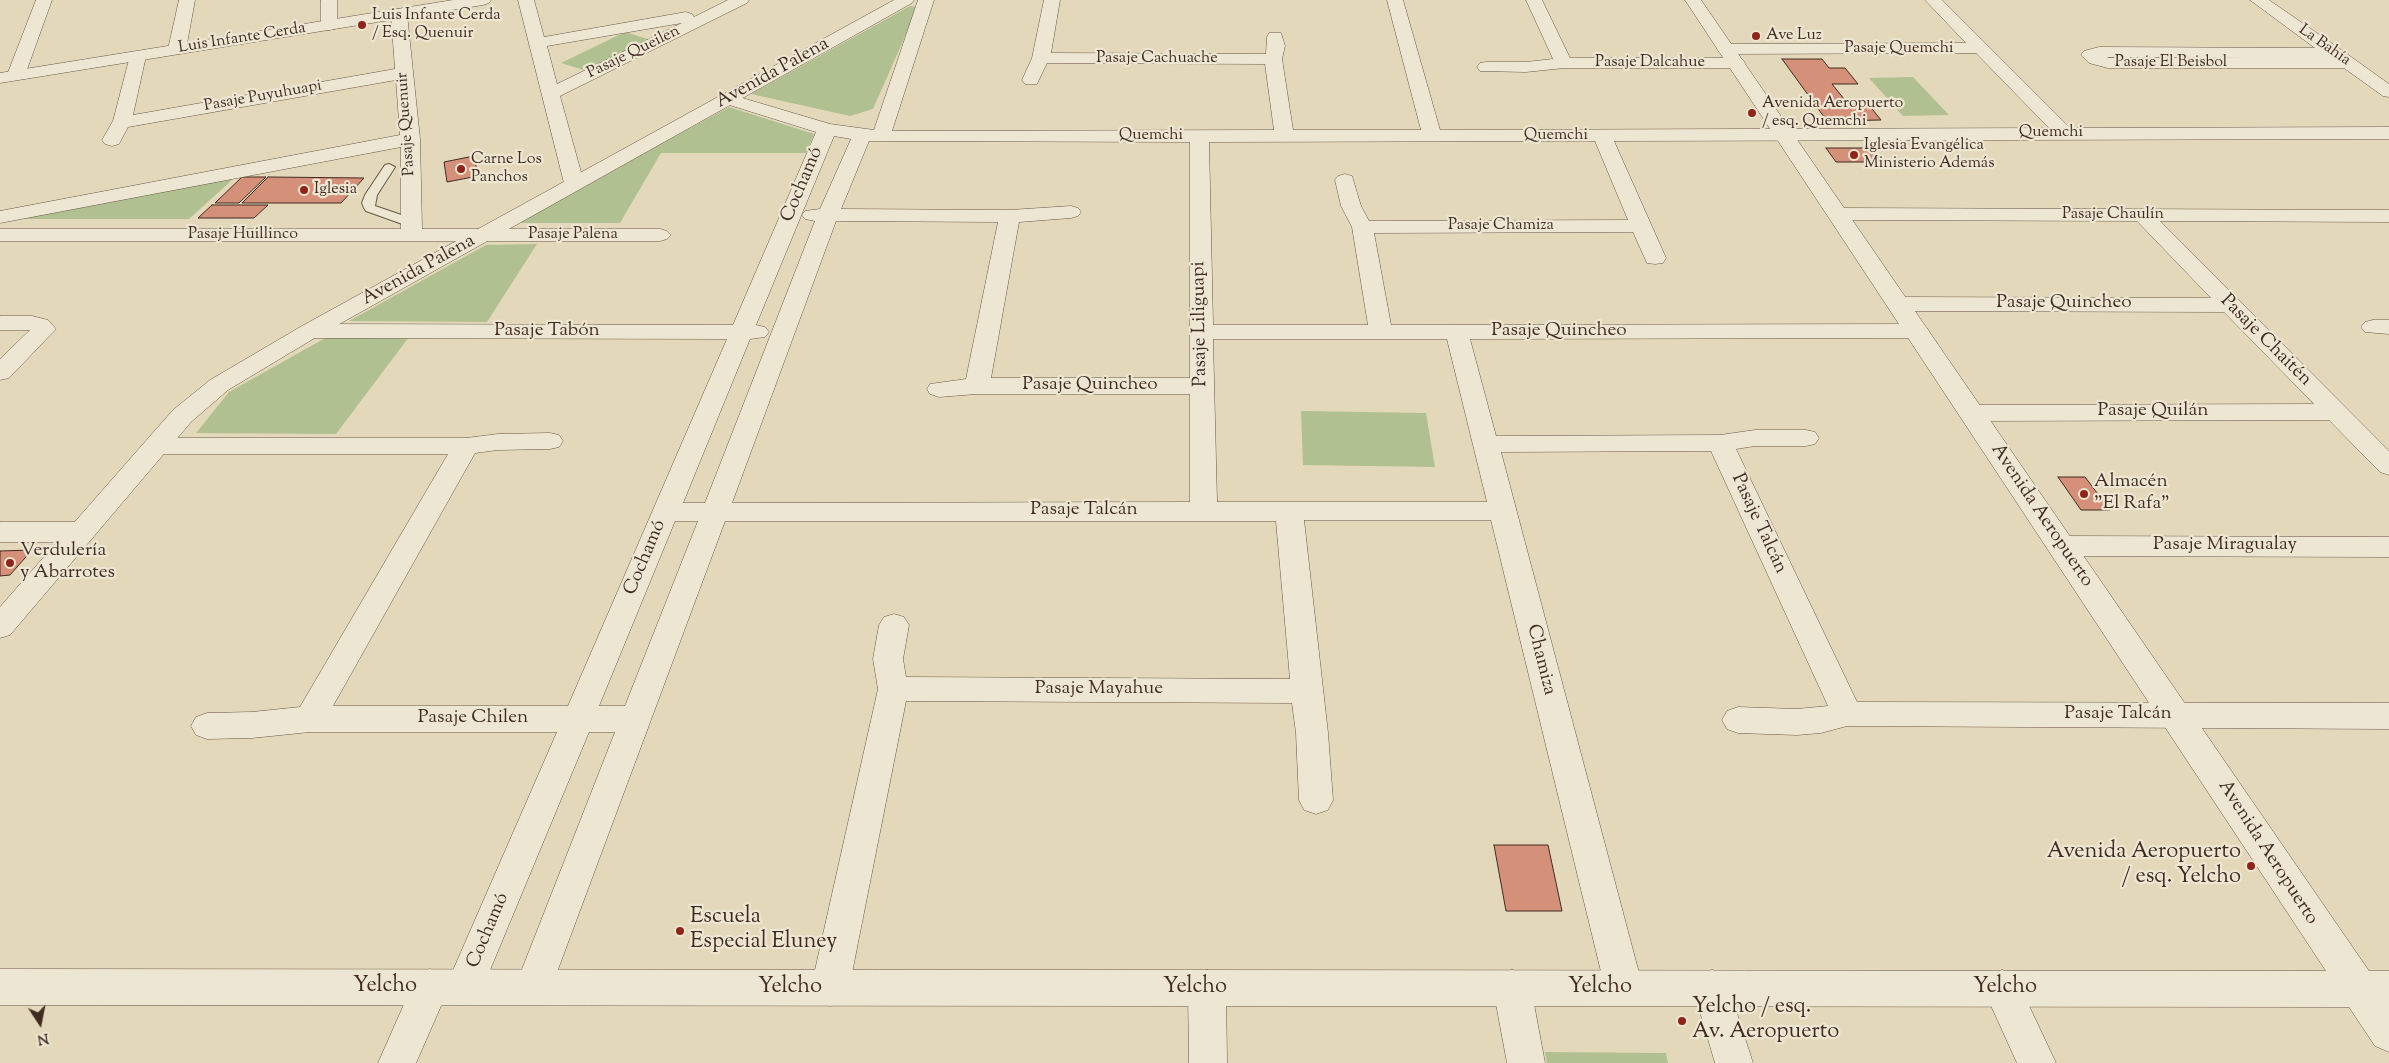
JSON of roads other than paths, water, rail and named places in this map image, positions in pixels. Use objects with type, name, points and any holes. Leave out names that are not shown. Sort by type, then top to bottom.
[{"type":"street","points":[[8,77],[44,0]]},
{"type":"street","points":[[177,49],[187,0]]},
{"type":"street","points":[[329,0],[329,25]]},
{"type":"street","name":"Luis Infante Cerda","points":[[8,77],[483,0]]},
{"type":"street","points":[[526,0],[574,183]]},
{"type":"street","name":"Pasaje Queilen","points":[[537,43],[718,7],[741,0]]},
{"type":"street","name":"Avenida Palena","points":[[0,627],[182,416],[233,375],[310,330],[906,0]]},
{"type":"street","name":"Cochamó","points":[[534,987],[828,216],[872,135],[926,0]]},
{"type":"street","points":[[1031,80],[1041,58],[1052,0]]},
{"type":"street","points":[[1395,0],[1432,136]]},
{"type":"street","points":[[1534,0],[1564,63]]},
{"type":"street","name":"Avenida Aeropuerto","points":[[1693,0],[2175,715],[2374,989],[2389,1033]]},
{"type":"street","points":[[1933,0],[2064,133]]},
{"type":"street","name":"La Bahía","points":[[2258,0],[2389,92]]},
{"type":"street","name":"Pasaje Queilen","points":[[551,94],[718,7]]},
{"type":"street","name":"Pasaje Quenuir","points":[[399,14],[410,139],[412,229]]},
{"type":"street","points":[[1275,37],[1276,51],[1273,59],[1284,136]]},
{"type":"street","name":"Pasaje Quemchi","points":[[1726,49],[1981,48]]},
{"type":"street","name":"Pasaje El Beisbol","points":[[2334,53],[2099,52],[2090,55],[2094,60],[2108,63],[2348,63]]},
{"type":"street","points":[[112,140],[114,131],[122,122],[137,56]]},
{"type":"street","name":"Pasaje Cachuache","points":[[1041,58],[1273,59]]},
{"type":"street","name":"Pasaje Dalcahue","points":[[1486,67],[1526,67],[1564,63],[1736,63]]},
{"type":"street","name":"Pasaje Puyuhuapi","points":[[122,122],[404,73]]},
{"type":"street","name":"Quemchi","points":[[729,99],[827,130],[872,135],[1432,136],[2389,133]]},
{"type":"street","name":"Cochamó","points":[[397,1063],[448,987],[578,719],[827,130]]},
{"type":"street","points":[[1602,135],[1655,258]]},
{"type":"street","name":"Pasaje Liliguapi","points":[[1199,136],[1204,511]]},
{"type":"street","points":[[0,217],[410,139]]},
{"type":"street","points":[[1345,180],[1351,206],[1362,226],[1381,332]]},
{"type":"street","points":[[791,216],[1010,216],[1071,212]]},
{"type":"street","name":"Pasaje Chaulín","points":[[1838,214],[2389,216]]},
{"type":"street","name":"Pasaje Chaitén","points":[[2142,215],[2389,466]]},
{"type":"street","points":[[977,386],[1010,216]]},
{"type":"street","name":"Pasaje Chamiza","points":[[1362,226],[1640,226]]},
{"type":"street","name":"Pasaje Huillinco","points":[[0,235],[412,229],[486,234]]},
{"type":"street","name":"Pasaje Palena","points":[[486,234],[660,235]]},
{"type":"street","name":"Pasaje Quincheo","points":[[1898,304],[2230,304]]},
{"type":"street","points":[[0,323],[32,323],[40,325],[44,329],[0,373]]},
{"type":"street","name":"Pasaje Tabón","points":[[310,330],[784,333]]},
{"type":"street","name":"Pasaje Quincheo","points":[[1201,332],[1917,331]]},
{"type":"street","name":"Chamiza","points":[[1457,332],[1624,988]]},
{"type":"street","name":"Pasaje Quincheo","points":[[939,389],[977,386],[1202,386]]},
{"type":"street","name":"Pasaje Quilán","points":[[1971,413],[2335,412]]},
{"type":"street","points":[[1486,444],[1720,443],[1755,438],[1806,438]]},
{"type":"street","points":[[156,446],[466,446],[498,442],[550,441]]},
{"type":"street","name":"Pasaje Talcán","points":[[1720,443],[1847,714]]},
{"type":"street","points":[[310,719],[466,446]]},
{"type":"street","points":[[1289,511],[1306,691],[1312,732],[1316,800]]},
{"type":"street","name":"Pasaje Talcán","points":[[666,512],[1503,511]]},
{"type":"street","points":[[0,532],[82,532]]},
{"type":"street","name":"Pasaje Miragualay","points":[[2061,546],[2389,547]]},
{"type":"street","points":[[830,988],[893,689],[888,659],[894,625]]},
{"type":"street","name":"Pasaje Mayahue","points":[[893,689],[1306,691]]},
{"type":"street","name":"Pasaje Talcán","points":[[1738,720],[1797,722],[1820,720],[1847,714],[2389,716]]},
{"type":"street","name":"Pasaje Chilen","points":[[207,726],[252,725],[310,719],[636,719]]},
{"type":"street","name":"Yelcho","points":[[0,987],[2374,989]]},
{"type":"street","points":[[1207,988],[1208,1063]]},
{"type":"street","points":[[1512,988],[1526,1063]]},
{"type":"street","points":[[1712,988],[1734,1063]]},
{"type":"street","points":[[2002,988],[2037,1063]]},
{"type":"lane","points":[[389,167],[370,195],[368,203],[370,208],[412,229]]},
{"type":"place","name":"Luis Infante Cerda / Esq. Quenuir","points":[[362,25]]},
{"type":"place","name":"Ave Luz","points":[[1756,36]]},
{"type":"place","name":"Avenida Aeropuerto / esq. Quemchi","points":[[1752,113]]},
{"type":"place","name":"Iglesia Evangélica Ministerio Además","points":[[1854,155]]},
{"type":"place","name":"Carne Los Panchos","points":[[461,169]]},
{"type":"place","name":"Iglesia","points":[[304,190]]},
{"type":"place","name":"Almacén \"El Rafa\"","points":[[2084,494]]},
{"type":"place","name":"Verdulería y Abarrotes","points":[[10,563]]},
{"type":"place","name":"Avenida Aeropuerto / esq. Yelcho","points":[[2251,866]]},
{"type":"place","name":"Escuela Especial Eluney","points":[[680,931]]},
{"type":"place","name":"Yelcho / esq. Av. Aeropuerto","points":[[1682,1021]]}]
